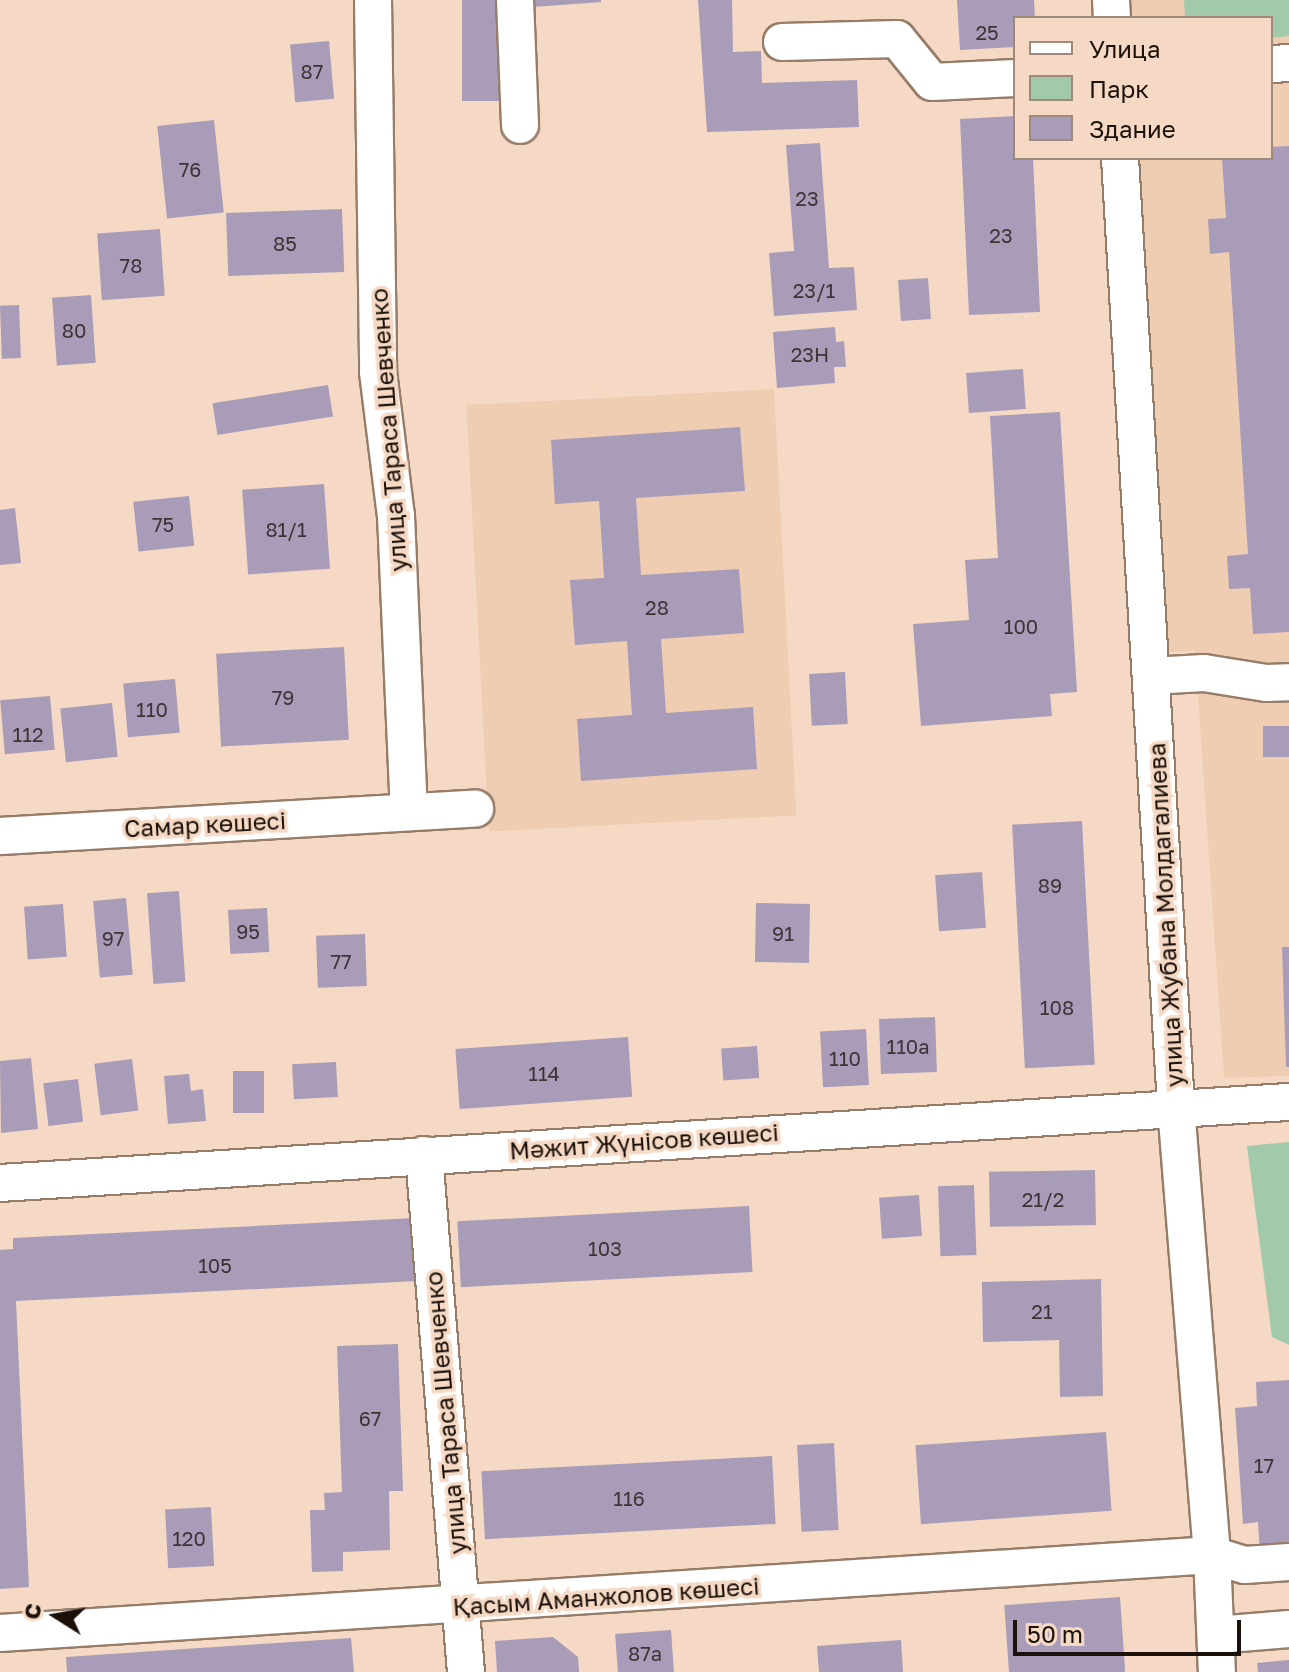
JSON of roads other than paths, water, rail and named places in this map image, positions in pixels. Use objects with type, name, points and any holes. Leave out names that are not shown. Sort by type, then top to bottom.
[{"type":"street","name":"улица Тараса Шевченко","points":[[373,0],[378,372],[396,516],[409,812]]},
{"type":"street","points":[[515,0],[520,125]]},
{"type":"street","points":[[782,42],[897,39],[932,82],[1013,78]]},
{"type":"street","name":"улица Жубана Молдагалиева","points":[[1120,160],[1176,1107],[1212,1555],[1217,1672]]},
{"type":"street","points":[[1151,676],[1204,673],[1266,683],[1289,682]]},
{"type":"street","name":"Самар көшесі","points":[[0,836],[475,809]]},
{"type":"street","name":"Мәжит Жүнісов көшесі","points":[[0,1183],[1289,1102]]},
{"type":"street","name":"улица Тараса Шевченко","points":[[424,1155],[466,1672]]},
{"type":"street","name":"Қасым Аманжолов көшесі","points":[[0,1633],[461,1606],[1212,1555],[1245,1565],[1289,1562]]},
{"type":"street","points":[[1216,1635],[1289,1629]]}]
